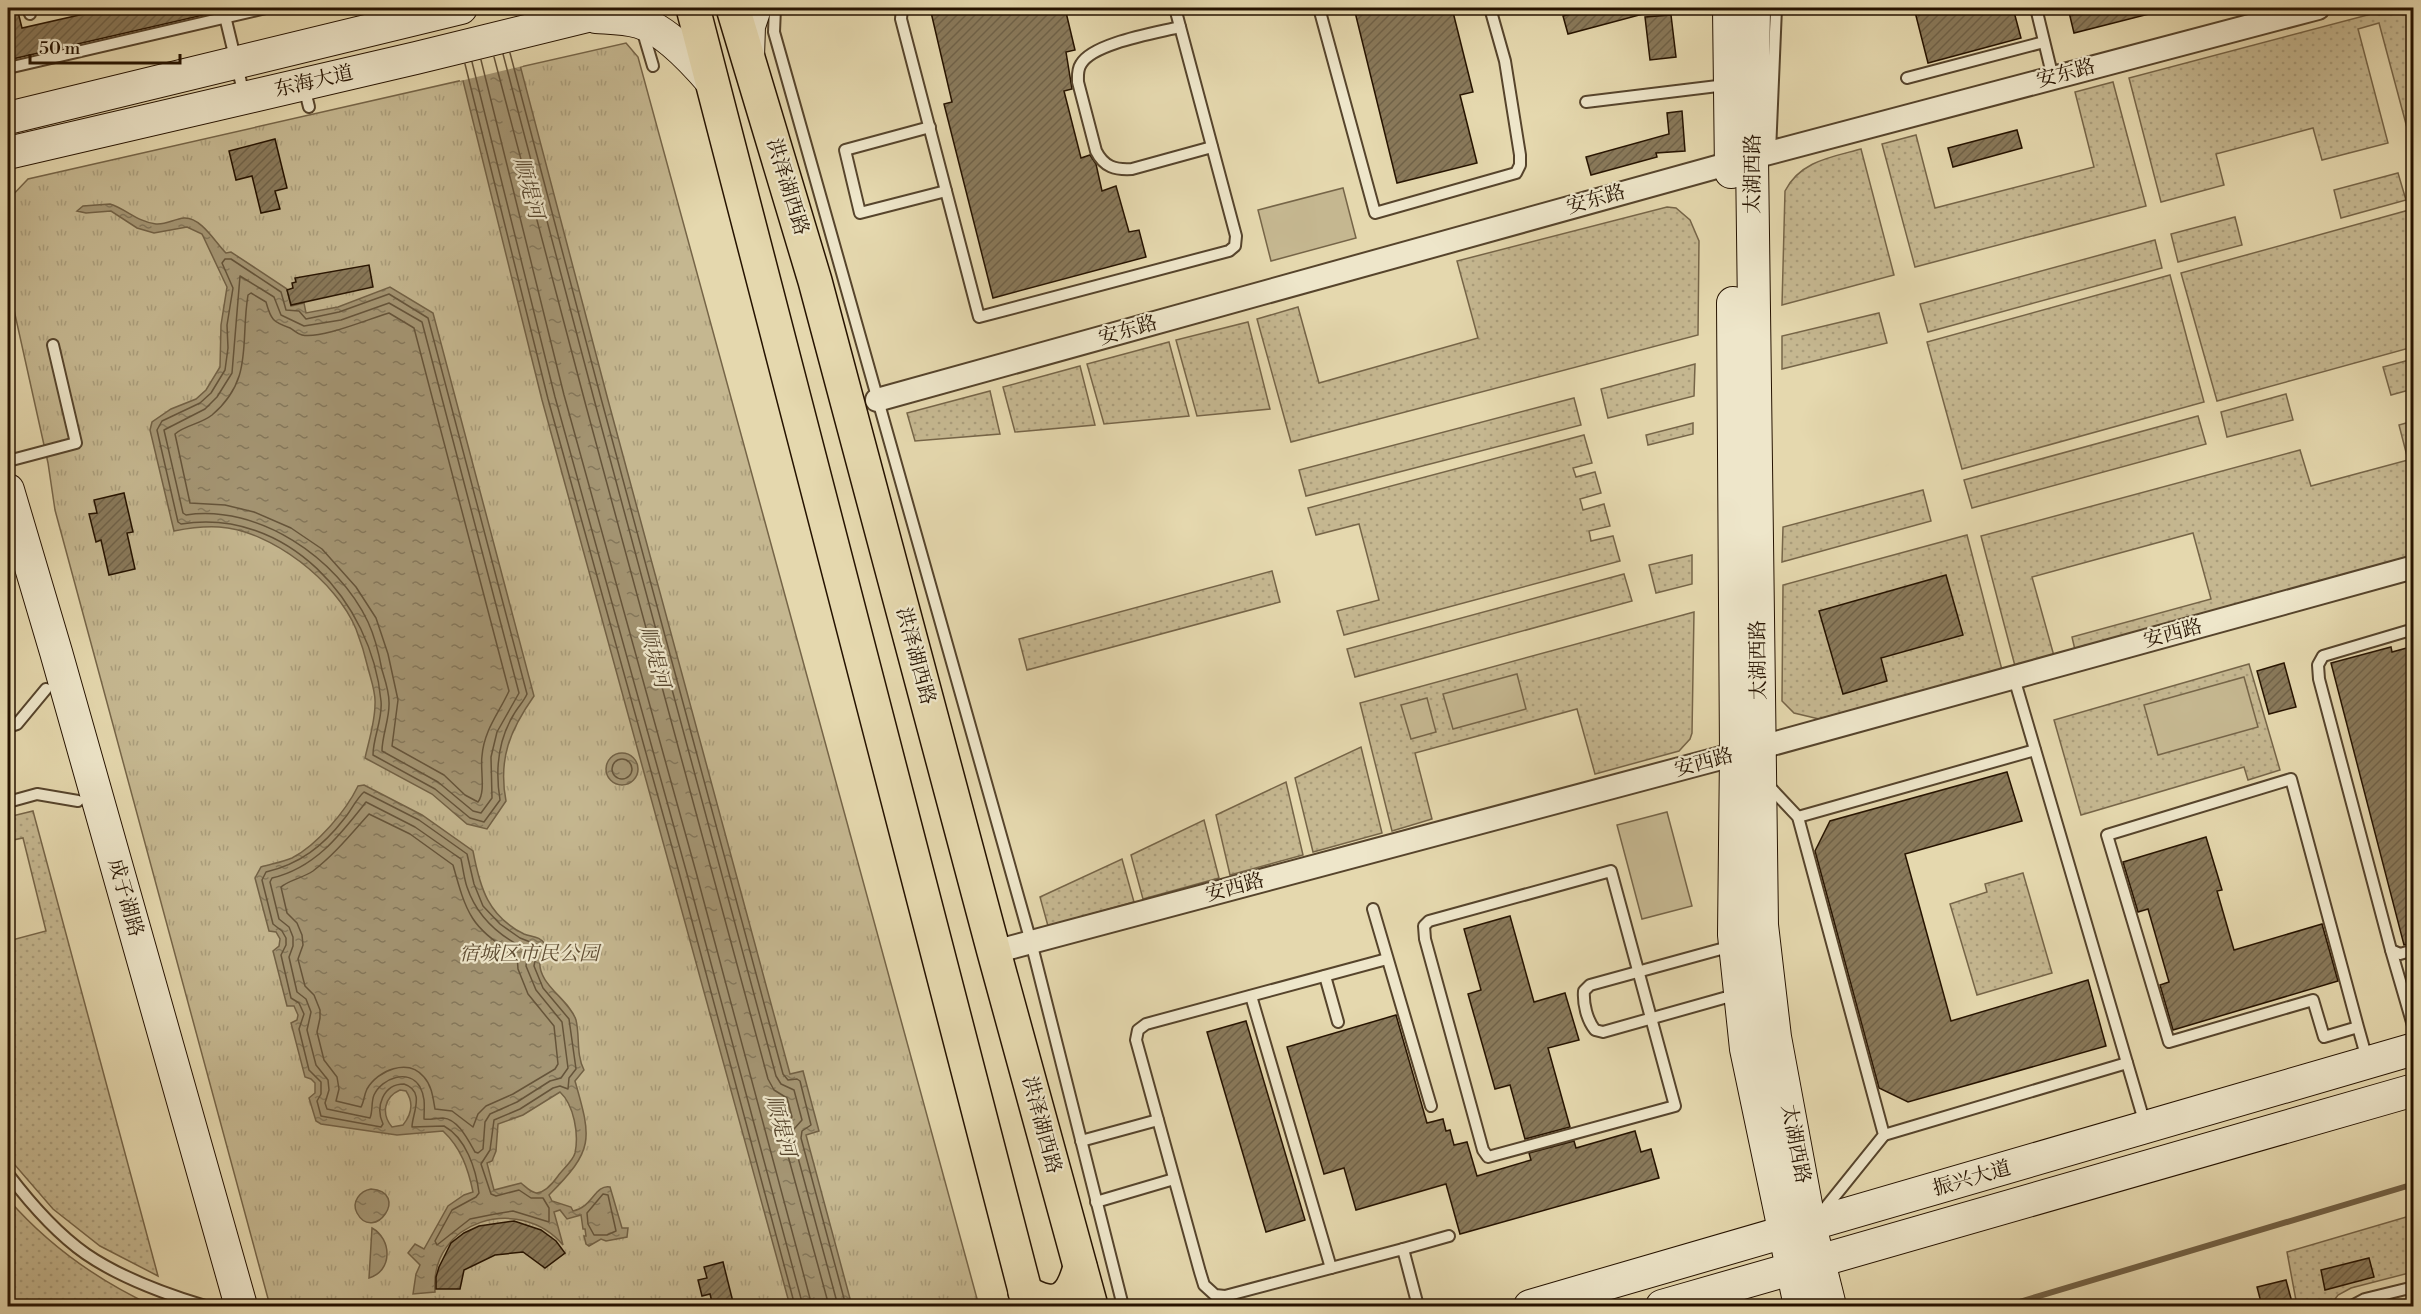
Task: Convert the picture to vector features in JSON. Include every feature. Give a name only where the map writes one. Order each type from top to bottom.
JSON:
[{"type":"main road","points":[[693,8],[1027,1299],[1049,1302],[1060,1299],[1075,1286],[1080,1267]]},
{"type":"main road","name":"洪泽湖西路","points":[[733,8],[815,281],[1091,1306]]},
{"type":"main road","points":[[725,133],[731,116],[737,111],[748,109],[758,112],[768,124]]},
{"type":"street","name":"东海大道","points":[[8,118],[461,8]]},
{"type":"street","points":[[748,58],[749,26],[755,8]]},
{"type":"street","name":"太湖西路","points":[[1729,8],[1730,84],[1751,158]]},
{"type":"street","name":"太湖西路","points":[[1754,8],[1751,158],[1752,759],[1762,925],[1775,1037],[1788,1261]]},
{"type":"street","name":"安东路","points":[[877,400],[1751,158],[2318,8]]},
{"type":"street","name":"东海大道","points":[[8,153],[244,98],[306,96],[416,58],[572,19],[633,12]]},
{"type":"street","points":[[633,12],[690,57],[712,82]]},
{"type":"street","name":"成子湖路","points":[[8,490],[241,1306]]},
{"type":"street","name":"成子湖路","points":[[8,564],[78,801],[218,1306]]},
{"type":"street","name":"安西路","points":[[994,952],[1752,759],[2014,678],[2414,567]]},
{"type":"street","name":"太湖西路","points":[[1752,759],[1736,945],[1746,1049],[1788,1261],[1830,1306]]},
{"type":"street","name":"振兴大道","points":[[1662,1306],[1788,1261],[1943,1187],[2414,1049]]},
{"type":"street","name":"振兴大道","points":[[1530,1306],[1642,1275],[1788,1261],[1953,1224],[2414,1090]]},
{"type":"street","points":[[1943,1187],[1935,1200],[1936,1208],[1938,1215],[1953,1224]]},
{"type":"street","points":[[1642,1275],[1654,1277],[1664,1290],[1662,1300],[1654,1306]]},
{"type":"lane","points":[[8,68],[224,12],[266,8]]},
{"type":"lane","points":[[767,8],[1030,942],[1123,1306]]},
{"type":"lane","points":[[774,32],[775,8]]},
{"type":"lane","points":[[902,8],[901,19],[979,317],[1229,251],[1235,246],[1236,236],[1175,8]]},
{"type":"lane","points":[[1319,8],[1375,213],[1516,173],[1520,165],[1520,155],[1505,61],[1490,8]]},
{"type":"lane","points":[[1751,158],[1776,8]]},
{"type":"lane","points":[[2036,8],[2053,78]]},
{"type":"lane","points":[[224,12],[244,98]]},
{"type":"lane","points":[[633,12],[653,66]]},
{"type":"lane","points":[[1180,27],[1097,50],[1081,63],[1077,73],[1078,82],[1096,151],[1109,167],[1120,170],[1212,147]]},
{"type":"lane","points":[[1907,78],[2044,42]]},
{"type":"lane","points":[[1586,102],[1730,84]]},
{"type":"lane","points":[[930,127],[845,150],[860,213],[946,191]]},
{"type":"lane","points":[[8,461],[76,443],[53,345]]},
{"type":"lane","points":[[2414,629],[2323,656],[2318,665],[2319,679],[2414,1029]]},
{"type":"lane","points":[[2014,678],[2146,1128]]},
{"type":"lane","points":[[8,727],[17,724],[46,689]]},
{"type":"lane","points":[[1798,817],[2035,750]]},
{"type":"lane","points":[[1752,759],[1798,817],[1884,1135]]},
{"type":"lane","points":[[2358,1027],[2324,1037],[2313,1000],[2169,1042],[2107,836],[2290,779],[2368,1063]]},
{"type":"lane","points":[[8,802],[37,794],[78,801]]},
{"type":"lane","points":[[1611,871],[1651,1019],[1675,1106],[1488,1157],[1483,1150],[1428,950],[1424,926],[1429,921],[1611,871]]},
{"type":"lane","points":[[1373,909],[1431,1106]]},
{"type":"lane","points":[[1736,945],[1590,984],[1584,991],[1583,1000],[1590,1024],[1595,1030],[1603,1032],[1741,993]]},
{"type":"lane","points":[[2391,950],[2400,954],[2414,950]]},
{"type":"lane","points":[[1388,959],[1146,1024],[1138,1030],[1136,1040],[1204,1285],[1215,1295],[1225,1296],[1449,1236]]},
{"type":"lane","points":[[1325,976],[1338,1022]]},
{"type":"lane","points":[[1251,996],[1330,1268]]},
{"type":"lane","points":[[1788,1261],[1884,1135],[2127,1063]]},
{"type":"lane","points":[[1081,1141],[1158,1120]]},
{"type":"lane","points":[[8,1174],[50,1223],[86,1254],[154,1289],[205,1306]]},
{"type":"lane","points":[[1096,1202],[1174,1179]]},
{"type":"lane","points":[[1403,1249],[1418,1306]]},
{"type":"lane","points":[[2352,1306],[2365,1299],[2414,1287]]},
{"type":"green space","points":[[2394,8],[2413,8],[2413,138],[2410,139],[2379,23],[2358,29],[2388,143],[2322,160],[2313,128],[2216,154],[2224,185],[2161,202],[2129,78]]},
{"type":"green space","name":"宿城区市民公园","points":[[626,43],[638,57],[979,1306],[270,1306],[55,510],[48,463],[8,283],[8,200],[28,179]]},
{"type":"green space","points":[[2113,82],[2146,206],[1915,267],[1882,144],[1916,135],[1935,208],[2094,167],[2075,92]]},
{"type":"green space","points":[[1861,149],[1894,275],[1782,305],[1785,191],[1791,181],[1808,167],[1828,158]]},
{"type":"green space","points":[[2398,173],[2406,200],[2341,218],[2334,190]]},
{"type":"green space","points":[[1343,188],[1356,238],[1271,261],[1258,210]]},
{"type":"green space","points":[[1667,207],[1676,208],[1690,220],[1699,241],[1698,335],[1291,442],[1257,319],[1298,307],[1319,383],[1478,338],[1457,261]]},
{"type":"green space","points":[[2409,210],[2413,225],[2413,250],[2411,251],[2414,262],[2413,347],[2217,401],[2181,273]]},
{"type":"green space","points":[[2235,217],[2242,245],[2178,262],[2171,234]]},
{"type":"green space","points":[[2155,240],[2162,268],[1928,332],[1920,304]]},
{"type":"green space","points":[[2170,275],[2204,402],[1962,469],[1927,342]]},
{"type":"green space","points":[[1879,313],[1887,343],[1782,369],[1782,336]]},
{"type":"green space","points":[[1248,322],[1270,409],[1197,416],[1176,340]]},
{"type":"green space","points":[[1169,342],[1189,416],[1104,424],[1087,364]]},
{"type":"green space","points":[[2413,359],[2413,389],[2391,395],[2383,367]]},
{"type":"green space","points":[[1695,364],[1694,396],[1608,418],[1601,389]]},
{"type":"green space","points":[[1080,366],[1095,425],[1015,432],[1003,387]]},
{"type":"green space","points":[[990,391],[1000,434],[915,441],[907,413]]},
{"type":"green space","points":[[2286,394],[2293,420],[2227,437],[2221,412]]},
{"type":"green space","points":[[1574,398],[1581,425],[1306,496],[1299,470]]},
{"type":"green space","points":[[2198,416],[2206,444],[1972,508],[1964,480]]},
{"type":"green space","points":[[2413,421],[2413,559],[2075,650],[2072,637],[2211,599],[2193,533],[2032,577],[2054,656],[2015,666],[1981,536],[2300,450],[2311,486],[2408,460],[2399,425]]},
{"type":"green space","points":[[1693,423],[1693,434],[1648,445],[1646,435]]},
{"type":"green space","points":[[1584,435],[1592,463],[1573,468],[1576,477],[1595,472],[1601,493],[1580,499],[1583,510],[1604,504],[1610,526],[1589,531],[1591,541],[1613,536],[1620,561],[1344,635],[1337,611],[1379,600],[1359,524],[1316,535],[1308,508]]},
{"type":"green space","points":[[1923,490],[1931,521],[1782,562],[1783,527]]},
{"type":"green space","points":[[1967,535],[2002,670],[1819,719],[1794,713],[1782,701],[1783,585]]},
{"type":"green space","points":[[1692,555],[1692,584],[1656,593],[1649,565]]},
{"type":"green space","points":[[1272,571],[1280,602],[1027,670],[1019,639]]},
{"type":"green space","points":[[1624,574],[1632,601],[1355,677],[1347,649]]},
{"type":"green space","points":[[1694,612],[1692,733],[1690,739],[1679,751],[1595,774],[1577,709],[1415,753],[1432,819],[1392,831],[1360,703]]},
{"type":"green space","points":[[2249,664],[2280,770],[2248,780],[2244,767],[2081,815],[2054,720]]},
{"type":"green space","points":[[1517,674],[1526,709],[1453,729],[1443,694]]},
{"type":"green space","points":[[2244,677],[2258,727],[2158,755],[2144,705]]},
{"type":"green space","points":[[1427,698],[1436,732],[1411,739],[1401,705]]},
{"type":"green space","points":[[1361,747],[1382,833],[1313,852],[1295,778]]},
{"type":"green space","points":[[1286,782],[1303,855],[1230,875],[1216,815]]},
{"type":"green space","points":[[33,811],[158,1276],[100,1246],[53,1209],[8,1157],[8,941],[46,931],[23,838],[8,841],[8,817]]},
{"type":"green space","points":[[1667,812],[1692,906],[1642,919],[1617,825]]},
{"type":"green space","points":[[1204,820],[1219,878],[1143,899],[1131,855]]},
{"type":"green space","points":[[1122,859],[1134,902],[1048,926],[1040,897]]},
{"type":"green space","points":[[2023,873],[2052,973],[1977,995],[1950,904],[1987,892],[1985,884]]},
{"type":"green space","points":[[8,1199],[23,1216],[74,1260],[112,1285],[153,1306],[8,1306]]},
{"type":"green space","points":[[2413,1215],[2413,1272],[2351,1288],[2338,1295],[2330,1306],[2297,1306],[2287,1252]]},
{"type":"water","name":"顺堤河","points":[[445,8],[505,8],[790,1074],[803,1071],[819,1131],[806,1135],[852,1306],[790,1306],[542,400]]},
{"type":"water","points":[[110,204],[150,223],[163,224],[184,218],[196,222],[226,253],[231,252],[287,289],[291,306],[304,303],[306,313],[338,307],[390,287],[433,313],[534,696],[518,721],[508,746],[504,772],[506,801],[487,829],[467,824],[432,794],[365,758],[374,718],[373,686],[356,629],[347,611],[318,577],[280,548],[239,530],[207,527],[174,531],[150,430],[152,422],[171,409],[196,399],[206,390],[220,367],[221,325],[227,287],[202,234],[187,227],[154,233],[137,228],[111,211],[86,213],[77,211],[83,206]]},
{"type":"water","points":[[622,753],[633,758],[638,769],[633,780],[622,785],[611,780],[606,769],[611,758]]},
{"type":"water","points":[[364,785],[422,815],[473,851],[483,889],[494,910],[512,927],[538,938],[545,944],[540,969],[548,985],[573,1013],[576,1020],[580,1058],[584,1070],[575,1081],[586,1131],[581,1155],[564,1180],[549,1195],[552,1201],[571,1207],[573,1211],[585,1206],[601,1189],[610,1187],[622,1228],[628,1228],[627,1237],[606,1241],[601,1239],[589,1246],[586,1244],[581,1215],[567,1219],[560,1210],[554,1212],[563,1245],[545,1229],[524,1221],[502,1218],[481,1222],[462,1232],[446,1247],[437,1267],[435,1292],[413,1294],[420,1265],[408,1253],[415,1244],[424,1249],[448,1206],[473,1192],[466,1167],[455,1144],[443,1131],[397,1135],[321,1124],[316,1121],[309,1098],[315,1093],[315,1083],[305,1077],[291,1023],[297,1020],[298,1015],[294,1006],[287,1006],[273,951],[279,946],[280,939],[276,932],[269,931],[255,878],[261,867],[292,858],[311,845],[338,816],[358,786]],"holes":[[[400,1090],[406,1091],[409,1095],[410,1113],[403,1125],[392,1127],[386,1117],[386,1106],[390,1097]],[[560,1092],[569,1104],[576,1129],[575,1153],[572,1159],[552,1184],[540,1192],[533,1192],[521,1183],[494,1190],[487,1163],[492,1161],[496,1151],[498,1124],[523,1115]]]},
{"type":"water","points":[[371,1189],[383,1192],[388,1198],[389,1206],[379,1220],[372,1223],[364,1221],[355,1209],[360,1195]]},
{"type":"water","points":[[372,1228],[383,1239],[387,1254],[382,1269],[369,1278]]},
{"type":"pier","points":[[442,8],[508,8],[523,66],[460,81]]},
{"type":"building","points":[[8,8],[17,8],[22,28],[110,8],[207,8],[208,14],[8,60]]},
{"type":"building","points":[[930,8],[1065,8],[1075,50],[1066,52],[1072,89],[1064,91],[1081,158],[1090,155],[1096,164],[1102,191],[1116,186],[1129,232],[1139,230],[1146,257],[993,298],[944,104],[952,102]]},
{"type":"building","points":[[1354,8],[1452,8],[1473,92],[1460,95],[1477,163],[1397,183]]},
{"type":"building","points":[[1594,8],[1647,8],[1647,13],[1568,34],[1563,16]]},
{"type":"building","points":[[1914,8],[2013,8],[2021,38],[1928,63]]},
{"type":"building","points":[[2068,8],[2152,8],[2153,13],[2074,33]]},
{"type":"building","points":[[1671,15],[1676,57],[1650,60],[1645,17]]},
{"type":"building","points":[[1682,111],[1685,151],[1656,153],[1657,157],[1591,175],[1586,157],[1669,134],[1667,113]]},
{"type":"building","points":[[2017,130],[2022,148],[1953,167],[1948,148]]},
{"type":"building","points":[[275,139],[287,188],[275,191],[280,209],[261,213],[252,176],[236,180],[229,151]]},
{"type":"building","points":[[369,265],[373,287],[291,305],[287,290],[293,288],[292,283],[296,282],[295,278]]},
{"type":"building","points":[[124,493],[133,532],[127,533],[135,569],[109,575],[101,540],[96,542],[89,514],[97,513],[94,500]]},
{"type":"building","points":[[1946,575],[1963,635],[1881,658],[1887,681],[1843,694],[1819,611]]},
{"type":"building","points":[[2414,646],[2414,714],[2408,716],[2414,737],[2414,943],[2404,945],[2331,663],[2391,647],[2392,652]]},
{"type":"building","points":[[2284,663],[2296,707],[2269,714],[2257,671]]},
{"type":"building","points":[[2007,772],[2022,821],[1905,854],[1951,1021],[2088,980],[2106,1046],[1908,1102],[1879,1088],[1815,851],[1830,821]]},
{"type":"building","points":[[2206,837],[2222,890],[2217,891],[2234,950],[2322,924],[2338,981],[2173,1030],[2160,985],[2169,982],[2148,909],[2138,912],[2123,862]]},
{"type":"building","points":[[1510,916],[1534,1002],[1565,993],[1579,1040],[1548,1048],[1570,1127],[1525,1139],[1510,1085],[1495,1089],[1468,994],[1481,990],[1464,929]]},
{"type":"building","points":[[1396,1015],[1427,1123],[1443,1119],[1446,1131],[1450,1130],[1454,1145],[1467,1142],[1477,1176],[1531,1160],[1529,1153],[1574,1141],[1576,1148],[1635,1131],[1641,1152],[1651,1149],[1659,1178],[1460,1234],[1446,1184],[1356,1210],[1344,1168],[1324,1174],[1287,1047]]},
{"type":"building","points":[[1246,1021],[1305,1220],[1266,1232],[1207,1032]]},
{"type":"building","points":[[514,1221],[541,1230],[556,1241],[565,1253],[545,1268],[523,1252],[495,1255],[464,1270],[460,1289],[436,1289],[439,1267],[451,1243],[464,1233],[479,1226]]},
{"type":"building","points":[[2369,1258],[2374,1277],[2325,1290],[2321,1270]]},
{"type":"building","points":[[723,1262],[734,1306],[713,1306],[710,1294],[702,1296],[698,1280],[707,1278],[704,1267]]},
{"type":"building","points":[[2286,1280],[2293,1306],[2262,1306],[2257,1287]]},
{"type":"waterway","points":[[2006,1306],[2414,1184]]}]
